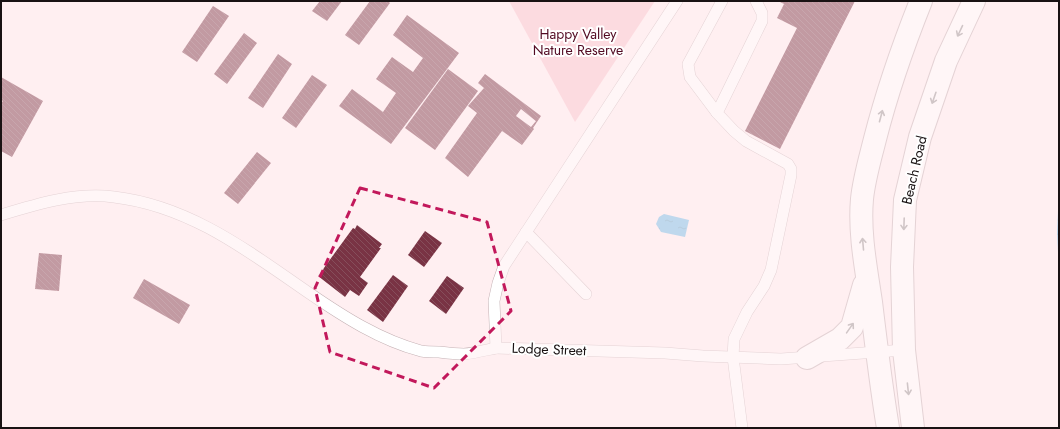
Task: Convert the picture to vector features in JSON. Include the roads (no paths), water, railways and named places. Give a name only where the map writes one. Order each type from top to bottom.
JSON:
[{"type":"main road","points":[[888,428],[866,274],[862,227],[862,199],[882,112],[906,37],[921,1]]},
{"type":"main road","name":"Beach Road","points":[[914,428],[904,350],[902,267],[905,200],[920,137],[946,61],[974,1]]},
{"type":"main road","points":[[807,358],[840,339],[852,327],[866,274]]},
{"type":"lane","name":"Lodge Street","points":[[677,1],[504,266],[494,301],[496,348],[657,352],[781,359],[904,350]]},
{"type":"lane","points":[[722,1],[688,64],[690,77],[716,113],[734,131],[746,141],[788,164],[791,168],[791,175],[771,270],[764,286],[740,323],[734,339],[733,357],[742,428]]},
{"type":"lane","points":[[716,113],[762,21],[762,13],[756,1]]},
{"type":"lane","points":[[1,215],[40,204],[97,196],[114,197],[149,204],[170,210],[204,225],[233,242],[337,311],[379,336],[423,351],[464,354],[496,348]]},
{"type":"lane","points":[[526,232],[586,294]]},
{"type":"water","points":[[1059,189],[1059,271],[1057,233]]},
{"type":"water","points":[[664,214],[689,220],[685,237],[661,232],[656,224],[659,217]]},
{"type":"park label","name":"Happy Valley Nature Reserve","points":[[578,42]]}]
